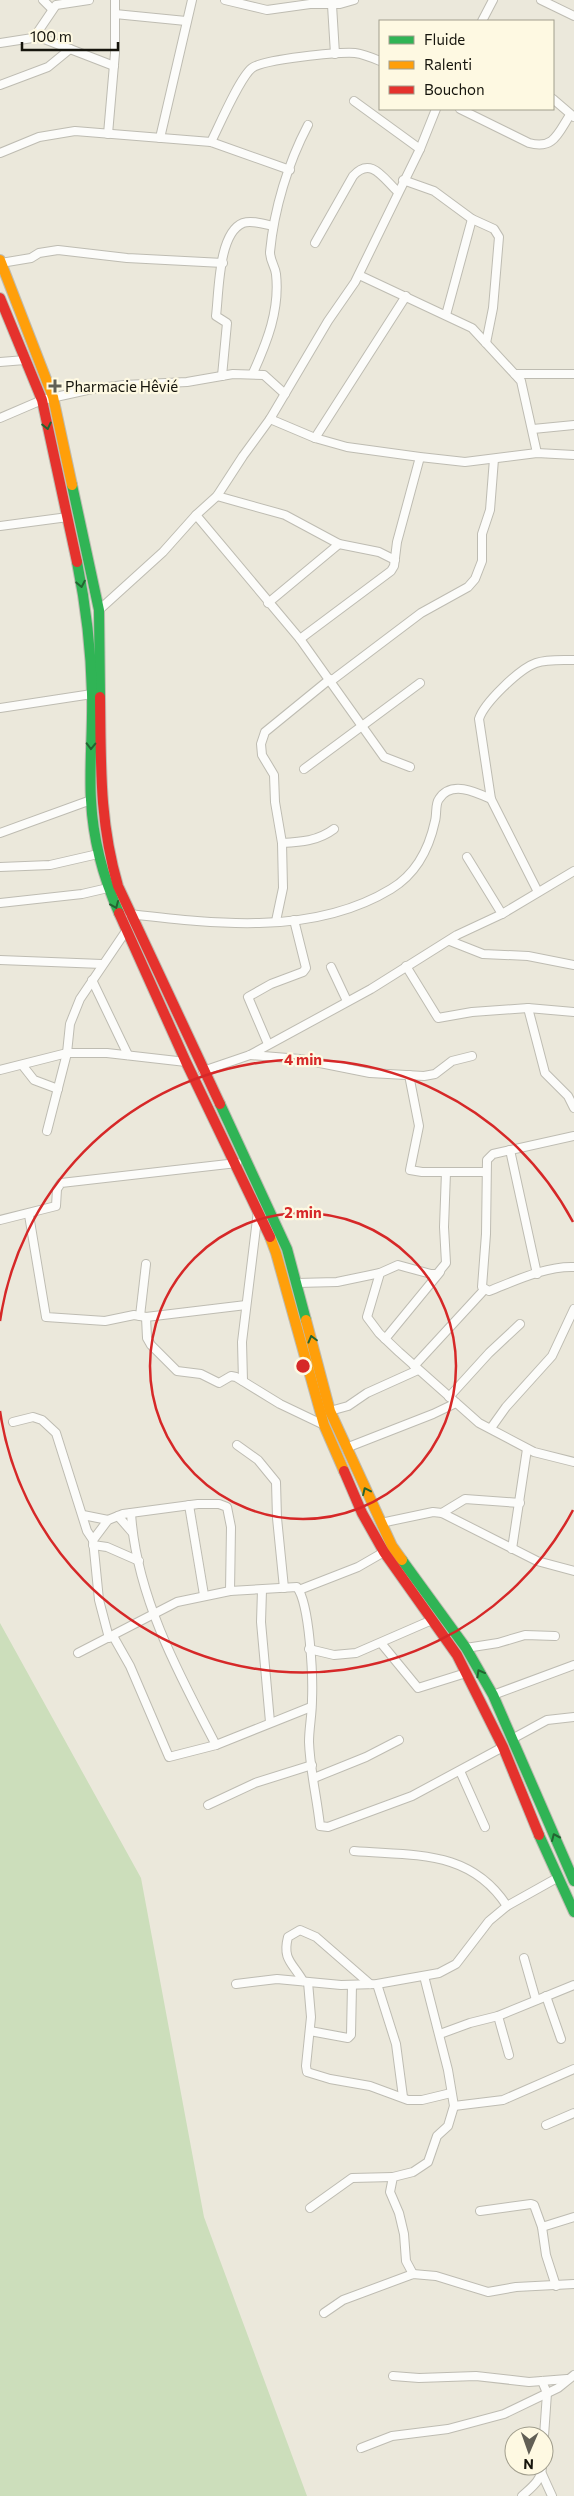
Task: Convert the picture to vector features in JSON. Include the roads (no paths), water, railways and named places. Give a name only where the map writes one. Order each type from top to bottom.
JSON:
[{"type":"street","points":[[43,0],[52,9]]},
{"type":"street","points":[[35,36],[52,9],[61,1],[89,0]]},
{"type":"street","points":[[108,134],[114,66],[115,0]]},
{"type":"street","points":[[160,138],[192,0]]},
{"type":"street","points":[[225,0],[267,10],[310,4],[332,5],[354,0]]},
{"type":"street","points":[[483,20],[493,0]]},
{"type":"street","points":[[541,0],[574,16]]},
{"type":"street","points":[[332,5],[334,54]]},
{"type":"street","points":[[116,14],[186,21]]},
{"type":"street","points":[[0,44],[35,36],[114,66]]},
{"type":"street","points":[[0,85],[48,67],[70,49]]},
{"type":"street","points":[[211,142],[251,68],[307,56],[334,54],[356,53],[379,61]]},
{"type":"street","points":[[462,110],[529,143],[539,146],[553,140],[572,116],[554,100]]},
{"type":"street","points":[[354,101],[420,149]]},
{"type":"street","points":[[99,610],[162,552],[196,515],[217,496],[243,456],[270,420],[359,274],[403,180],[420,149],[436,110]]},
{"type":"street","points":[[254,374],[273,323],[276,273],[270,257],[273,226],[298,144],[308,125]]},
{"type":"street","points":[[0,153],[39,137],[74,131],[211,142],[290,170]]},
{"type":"street","points":[[314,243],[353,176],[360,168],[374,169],[398,192]]},
{"type":"street","points":[[403,180],[434,191],[472,219],[494,229],[500,240],[493,308],[486,343]]},
{"type":"street","points":[[446,315],[472,219]]},
{"type":"street","points":[[222,376],[227,323],[216,316],[226,243],[237,226],[247,222],[273,226]]},
{"type":"street","points":[[223,263],[127,258],[58,250],[39,253],[31,258],[1,262],[52,398],[99,610],[101,801],[108,852],[130,914],[266,1200],[287,1249],[330,1411],[346,1448],[381,1523],[400,1557],[466,1648],[492,1695],[570,1861],[574,1881]]},
{"type":"street","points":[[359,274],[472,328],[516,374],[524,388],[537,453]]},
{"type":"street","points":[[315,438],[406,296]]},
{"type":"street","points":[[0,298],[3,317],[25,360],[42,400],[68,517],[86,611],[92,694],[91,800],[98,854],[108,888],[186,1062],[237,1163],[276,1253],[324,1425],[362,1513],[384,1552],[457,1655],[503,1747],[557,1878],[574,1912]]},
{"type":"street","points":[[0,362],[25,360]]},
{"type":"street","points":[[0,418],[42,400],[52,398],[124,385],[187,382],[222,376],[254,374],[269,378],[285,394]]},
{"type":"street","points":[[516,374],[574,374]]},
{"type":"street","points":[[270,420],[315,438],[347,447],[420,457],[464,462],[537,453],[574,455]]},
{"type":"street","points":[[533,429],[574,425]]},
{"type":"street","points":[[300,639],[390,571],[395,560],[397,542],[420,457]]},
{"type":"street","points":[[276,921],[283,888],[282,843],[276,802],[275,779],[262,756],[265,732],[330,680],[421,614],[468,587],[475,579],[482,560],[482,534],[490,510],[494,459]]},
{"type":"street","points":[[217,496],[285,515],[339,544],[379,552],[395,560]]},
{"type":"street","points":[[196,515],[300,639],[384,757],[410,766]]},
{"type":"street","points":[[0,526],[68,517]]},
{"type":"street","points":[[268,603],[339,544]]},
{"type":"street","points":[[538,892],[491,798],[482,744],[481,712],[496,695],[530,665],[545,661],[574,660]]},
{"type":"street","points":[[304,769],[420,683]]},
{"type":"street","points":[[0,708],[92,694]]},
{"type":"street","points":[[130,914],[212,923],[294,920],[355,907],[404,881],[419,862],[431,839],[439,799],[450,790],[469,789],[491,798]]},
{"type":"street","points":[[0,834],[91,800]]},
{"type":"street","points":[[282,843],[306,841],[324,836],[334,829]]},
{"type":"street","points":[[0,867],[50,865],[98,854]]},
{"type":"street","points":[[467,858],[502,914]]},
{"type":"street","points":[[203,1071],[250,1054],[347,1002],[457,935],[502,914],[574,871]]},
{"type":"street","points":[[0,903],[82,894],[108,888]]},
{"type":"street","points":[[268,1044],[248,997],[272,984],[303,972],[306,968],[294,920]]},
{"type":"street","points":[[47,1131],[67,1053],[70,1024],[80,999],[126,931]]},
{"type":"street","points":[[450,941],[482,954],[528,956],[574,964]]},
{"type":"street","points":[[0,960],[102,964]]},
{"type":"street","points":[[406,966],[438,1018],[472,1012],[528,1008],[574,1012]]},
{"type":"street","points":[[331,967],[347,1002]]},
{"type":"street","points":[[92,980],[128,1055]]},
{"type":"street","points":[[528,1008],[545,1073],[568,1096],[574,1108]]},
{"type":"street","points":[[0,1070],[23,1066],[48,1057],[67,1053],[128,1055],[186,1062]]},
{"type":"street","points":[[250,1054],[300,1060],[370,1073],[409,1075],[435,1074],[452,1061],[472,1056]]},
{"type":"street","points":[[23,1066],[34,1080],[58,1089]]},
{"type":"street","points":[[409,1075],[419,1126],[410,1170],[422,1172],[486,1172]]},
{"type":"street","points":[[484,1290],[482,1287],[486,1234],[486,1172],[489,1156],[574,1136]]},
{"type":"street","points":[[510,1150],[537,1274]]},
{"type":"street","points":[[0,1220],[29,1215],[56,1206],[57,1189],[61,1183],[237,1163]]},
{"type":"street","points":[[385,1339],[440,1272],[446,1262],[444,1227],[446,1172]]},
{"type":"street","points":[[243,1380],[242,1342],[258,1209]]},
{"type":"street","points":[[29,1215],[46,1317],[105,1321],[246,1305]]},
{"type":"street","points":[[146,1264],[143,1317],[147,1338],[151,1345],[177,1371],[200,1374],[219,1383],[233,1376],[243,1380],[280,1404],[324,1425]]},
{"type":"street","points":[[297,1283],[337,1282],[380,1273],[398,1265],[431,1274],[440,1272]]},
{"type":"street","points":[[484,1290],[489,1291],[563,1267],[574,1268]]},
{"type":"street","points":[[380,1273],[367,1317],[385,1339],[480,1423],[527,1449],[548,1457],[574,1462]]},
{"type":"street","points":[[330,1411],[348,1406],[367,1393],[416,1368],[484,1290]]},
{"type":"street","points":[[491,1428],[506,1407],[552,1356],[574,1309]]},
{"type":"street","points":[[449,1397],[520,1324]]},
{"type":"street","points":[[346,1448],[456,1403]]},
{"type":"street","points":[[14,1422],[28,1416],[34,1417],[42,1420],[56,1433],[87,1531],[93,1543],[100,1600],[111,1637],[130,1666],[167,1756],[181,1756],[216,1745],[311,1707]]},
{"type":"street","points":[[237,1445],[258,1460],[276,1482],[277,1518],[284,1588]]},
{"type":"street","points":[[512,1549],[527,1449]]},
{"type":"street","points":[[442,1513],[465,1499],[520,1502]]},
{"type":"street","points":[[83,1515],[108,1520],[131,1512],[189,1505],[219,1504],[227,1507],[231,1526],[230,1591]]},
{"type":"street","points":[[189,1505],[204,1596]]},
{"type":"street","points":[[131,1512],[132,1532],[154,1614],[182,1679],[216,1745]]},
{"type":"street","points":[[381,1523],[433,1512],[442,1513],[537,1561],[574,1571]]},
{"type":"street","points":[[118,1516],[132,1532]]},
{"type":"street","points":[[93,1543],[108,1520]]},
{"type":"street","points":[[93,1543],[139,1561]]},
{"type":"street","points":[[299,1590],[358,1566],[384,1552]]},
{"type":"street","points":[[78,1653],[177,1602],[230,1591],[262,1590],[293,1586],[299,1590],[304,1603],[309,1649],[311,1707],[309,1725],[320,1826],[328,1827],[412,1796],[503,1747]]},
{"type":"street","points":[[262,1590],[262,1622],[270,1722]]},
{"type":"street","points":[[309,1649],[345,1656],[381,1643],[432,1620]]},
{"type":"street","points":[[466,1648],[498,1643],[524,1635],[555,1636]]},
{"type":"street","points":[[381,1643],[418,1688],[466,1673]]},
{"type":"street","points":[[492,1695],[574,1664]]},
{"type":"street","points":[[512,1739],[548,1720],[574,1717]]},
{"type":"street","points":[[314,1778],[366,1757],[399,1740]]},
{"type":"street","points":[[208,1805],[255,1783],[312,1765]]},
{"type":"street","points":[[460,1771],[485,1827]]},
{"type":"street","points":[[354,1851],[450,1861],[479,1875],[499,1894],[507,1906]]},
{"type":"street","points":[[236,1984],[277,1979],[352,1985],[373,1984],[439,1973],[456,1964],[489,1921],[507,1906],[557,1878]]},
{"type":"street","points":[[403,2097],[396,2044],[373,1984],[316,1937],[300,1930],[288,1937],[285,1948],[286,1958],[306,1981],[310,2031],[307,2072],[330,2079],[370,2086],[408,2100],[422,2100],[451,2093]]},
{"type":"street","points":[[524,1958],[536,2000]]},
{"type":"street","points":[[310,2208],[352,2178],[393,2177],[413,2172],[428,2162],[437,2136],[448,2126],[454,2106],[440,2034],[424,1976]]},
{"type":"street","points":[[310,2031],[348,2038],[351,2035],[352,1985]]},
{"type":"street","points":[[440,2034],[470,2022],[498,2016],[574,1985]]},
{"type":"street","points":[[546,1996],[561,2039]]},
{"type":"street","points":[[498,2016],[509,2055]]},
{"type":"street","points":[[454,2106],[503,2100],[574,2069]]},
{"type":"street","points":[[546,2125],[574,2113]]},
{"type":"street","points":[[393,2177],[390,2192],[399,2213],[404,2234],[406,2261],[413,2274]]},
{"type":"street","points":[[480,2211],[534,2205],[542,2226],[546,2255],[556,2286]]},
{"type":"street","points":[[542,2226],[574,2217]]},
{"type":"street","points":[[324,2313],[343,2300],[413,2274],[436,2276],[488,2292],[516,2287],[574,2284]]},
{"type":"street","points":[[393,2376],[419,2378],[483,2376],[515,2381],[542,2381],[571,2377]]},
{"type":"street","points":[[361,2448],[392,2436],[448,2429],[490,2418],[558,2388],[571,2377]]},
{"type":"street","points":[[542,2381],[548,2393],[545,2426]]},
{"type":"street","points":[[522,2496],[538,2481],[540,2476]]},
{"type":"street","points":[[544,2476],[552,2496]]},
{"type":"place","name":"Pharmacie Hêvié","points":[[55,386]]}]
